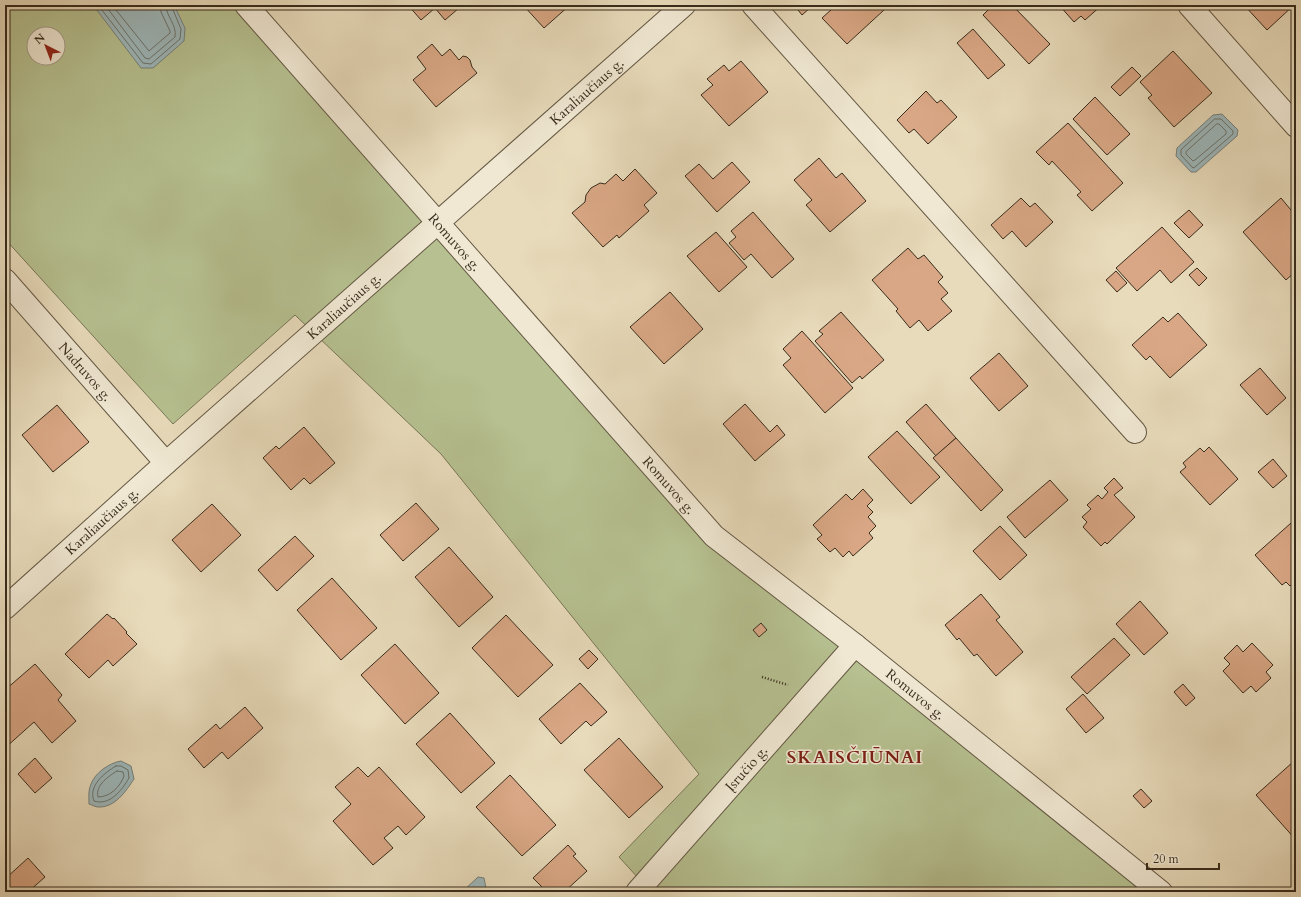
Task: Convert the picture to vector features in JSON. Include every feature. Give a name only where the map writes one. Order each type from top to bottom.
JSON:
[{"type":"street","name":"Romuvos g.","points":[[246,5],[714,536],[855,645],[1161,892]]},
{"type":"street","name":"Karaliaučiaus g.","points":[[5,608],[166,463],[684,5]]},
{"type":"street","points":[[753,5],[1135,432]]},
{"type":"street","points":[[1189,5],[1296,126]]},
{"type":"street","name":"Nadruvos g.","points":[[5,280],[166,463]]},
{"type":"street","name":"Įsručio g.","points":[[637,892],[855,645]]},
{"type":"green space","points":[[5,5],[246,5],[714,536],[1161,892],[651,892],[619,857],[699,774],[441,454],[295,315],[173,424],[5,239]]},
{"type":"water","points":[[93,5],[174,5],[185,28],[184,41],[153,68],[141,68]]},
{"type":"water","points":[[1222,114],[1238,130],[1237,136],[1196,172],[1191,172],[1176,156],[1177,148],[1213,115]]},
{"type":"water","points":[[121,761],[131,766],[134,779],[127,789],[115,802],[110,805],[98,807],[89,804],[89,789],[93,780],[99,772],[107,766]]},
{"type":"water","points":[[478,877],[484,878],[486,888],[485,892],[462,892]]},
{"type":"building","points":[[408,5],[456,5],[459,8],[445,20],[435,8],[421,20]]},
{"type":"building","points":[[523,5],[570,5],[544,28]]},
{"type":"building","points":[[794,5],[809,5],[811,7],[802,15]]},
{"type":"building","points":[[828,5],[879,5],[884,10],[847,44],[822,18],[832,9]]},
{"type":"building","points":[[993,5],[1012,5],[1050,44],[1029,64],[983,15]]},
{"type":"building","points":[[1059,5],[1102,5],[1085,20],[1081,16],[1074,22]]},
{"type":"building","points":[[1244,5],[1294,5],[1267,30]]},
{"type":"building","points":[[973,29],[1005,65],[988,79],[957,43]]},
{"type":"building","points":[[432,44],[442,56],[450,49],[459,60],[463,56],[467,57],[477,73],[436,107],[413,80],[426,69],[417,57]]},
{"type":"building","points":[[1173,51],[1212,93],[1174,127],[1148,98],[1152,95],[1140,82]]},
{"type":"building","points":[[741,61],[768,92],[729,126],[701,95],[713,85],[707,79],[724,65],[729,71]]},
{"type":"building","points":[[1132,67],[1141,76],[1120,96],[1111,87]]},
{"type":"building","points":[[926,91],[937,103],[941,100],[957,117],[928,144],[914,129],[909,133],[897,120]]},
{"type":"building","points":[[1095,97],[1130,134],[1107,155],[1073,119]]},
{"type":"building","points":[[1068,123],[1123,183],[1092,211],[1077,195],[1081,192],[1052,161],[1049,165],[1036,152]]},
{"type":"building","points":[[819,158],[836,178],[842,173],[866,201],[830,232],[806,205],[812,200],[794,180]]},
{"type":"building","points":[[732,162],[750,182],[717,212],[685,176],[699,164],[713,179]]},
{"type":"building","points":[[635,169],[657,193],[644,205],[649,211],[619,238],[617,235],[603,247],[572,213],[585,202],[586,195],[591,188],[600,183],[605,184],[616,174],[623,181]]},
{"type":"building","points":[[1021,198],[1030,207],[1035,203],[1053,222],[1026,247],[1012,231],[1003,239],[991,225]]},
{"type":"building","points":[[1281,198],[1296,216],[1296,271],[1286,280],[1243,232]]},
{"type":"building","points":[[1189,210],[1203,225],[1189,238],[1174,223]]},
{"type":"building","points":[[753,212],[794,259],[772,278],[751,254],[744,260],[729,243],[736,237],[731,231]]},
{"type":"building","points":[[1162,227],[1194,262],[1171,283],[1160,270],[1137,291],[1116,268]]},
{"type":"building","points":[[716,232],[747,267],[719,292],[687,256]]},
{"type":"building","points":[[908,248],[918,259],[924,255],[943,277],[938,282],[948,293],[941,299],[952,311],[928,331],[919,320],[910,328],[896,311],[898,309],[872,280]]},
{"type":"building","points":[[1197,268],[1207,278],[1199,286],[1189,275]]},
{"type":"building","points":[[1116,271],[1127,283],[1117,292],[1106,280]]},
{"type":"building","points":[[670,292],[703,329],[664,364],[630,327]]},
{"type":"building","points":[[841,312],[884,360],[862,379],[860,376],[852,383],[815,341],[823,334],[819,331]]},
{"type":"building","points":[[1178,313],[1207,345],[1170,378],[1150,356],[1146,360],[1132,345],[1163,317],[1168,322]]},
{"type":"building","points":[[802,331],[853,388],[825,413],[783,365],[791,358],[783,349]]},
{"type":"building","points":[[999,353],[1028,386],[999,411],[970,378]]},
{"type":"building","points":[[1260,368],[1286,398],[1267,415],[1240,385]]},
{"type":"building","points":[[745,404],[770,432],[777,425],[785,435],[755,461],[723,424]]},
{"type":"building","points":[[926,404],[956,438],[936,456],[906,422]]},
{"type":"building","points":[[57,405],[89,442],[53,472],[22,435]]},
{"type":"building","points":[[304,427],[335,463],[310,484],[304,478],[291,490],[263,458],[276,446],[279,449]]},
{"type":"building","points":[[897,431],[940,477],[911,504],[868,457]]},
{"type":"building","points":[[956,438],[1003,490],[981,511],[933,458]]},
{"type":"building","points":[[1209,447],[1238,479],[1210,505],[1180,472],[1186,467],[1183,463],[1200,448],[1204,452]]},
{"type":"building","points":[[1273,459],[1287,476],[1273,488],[1258,472]]},
{"type":"building","points":[[1114,478],[1123,488],[1114,495],[1135,517],[1107,544],[1105,542],[1101,546],[1083,527],[1087,522],[1082,517],[1091,509],[1087,505],[1098,495],[1102,499],[1108,492],[1104,488]]},
{"type":"building","points":[[1050,480],[1068,500],[1025,538],[1007,517]]},
{"type":"building","points":[[863,489],[873,500],[867,506],[873,512],[868,517],[876,526],[869,533],[873,538],[853,556],[849,551],[843,557],[835,548],[830,552],[817,539],[822,535],[813,525],[846,494],[852,500]]},
{"type":"building","points":[[416,503],[439,529],[403,561],[380,535]]},
{"type":"building","points":[[212,504],[241,535],[201,572],[172,540]]},
{"type":"building","points":[[1291,523],[1296,528],[1296,540],[1293,543],[1296,546],[1296,581],[1290,586],[1286,582],[1282,585],[1255,555]]},
{"type":"building","points":[[1000,526],[1027,555],[1000,580],[973,551]]},
{"type":"building","points":[[295,536],[314,556],[277,591],[258,570]]},
{"type":"building","points":[[449,547],[493,597],[459,627],[415,577]]},
{"type":"building","points":[[332,578],[377,628],[341,660],[297,610]]},
{"type":"building","points":[[981,594],[1000,617],[996,620],[1023,652],[996,676],[977,654],[974,656],[959,638],[957,640],[945,625]]},
{"type":"building","points":[[1140,601],[1168,633],[1144,655],[1116,624]]},
{"type":"building","points":[[107,614],[113,619],[114,618],[137,644],[113,666],[108,660],[89,678],[65,654]]},
{"type":"building","points":[[506,615],[553,665],[518,697],[472,648]]},
{"type":"building","points":[[761,623],[767,630],[759,637],[753,630]]},
{"type":"building","points":[[1114,638],[1130,655],[1087,694],[1071,677]]},
{"type":"building","points":[[1252,643],[1273,665],[1266,672],[1271,678],[1256,692],[1251,686],[1243,693],[1223,671],[1230,664],[1224,658],[1237,645],[1243,652]]},
{"type":"building","points":[[395,644],[439,693],[405,724],[361,675]]},
{"type":"building","points":[[589,650],[598,659],[588,669],[579,659]]},
{"type":"building","points":[[35,664],[62,695],[58,700],[76,721],[52,743],[34,722],[5,748],[5,690]]},
{"type":"building","points":[[580,683],[607,712],[591,726],[586,721],[561,744],[539,719]]},
{"type":"building","points":[[1183,684],[1195,698],[1186,706],[1174,692]]},
{"type":"building","points":[[1083,694],[1104,718],[1086,733],[1066,709]]},
{"type":"building","points":[[245,707],[263,728],[228,759],[222,752],[204,768],[188,749],[216,724],[220,729]]},
{"type":"building","points":[[450,713],[495,763],[461,793],[416,744]]},
{"type":"building","points":[[619,738],[663,787],[629,818],[584,770]]},
{"type":"building","points":[[35,758],[52,778],[35,793],[18,774]]},
{"type":"building","points":[[1293,762],[1296,766],[1296,840],[1256,795]]},
{"type":"building","points":[[358,767],[368,777],[379,767],[425,817],[406,835],[398,826],[384,838],[393,848],[373,865],[333,821],[351,804],[335,787]]},
{"type":"building","points":[[510,775],[556,825],[522,856],[476,807]]},
{"type":"building","points":[[1141,789],[1152,801],[1144,808],[1133,796]]},
{"type":"building","points":[[568,845],[576,854],[573,856],[587,871],[564,892],[547,892],[533,878]]},
{"type":"building","points":[[28,858],[45,877],[28,892],[5,892],[5,879]]},
{"type":"district","name":"SKAISČIŪNAI","points":[[855,757]]}]
